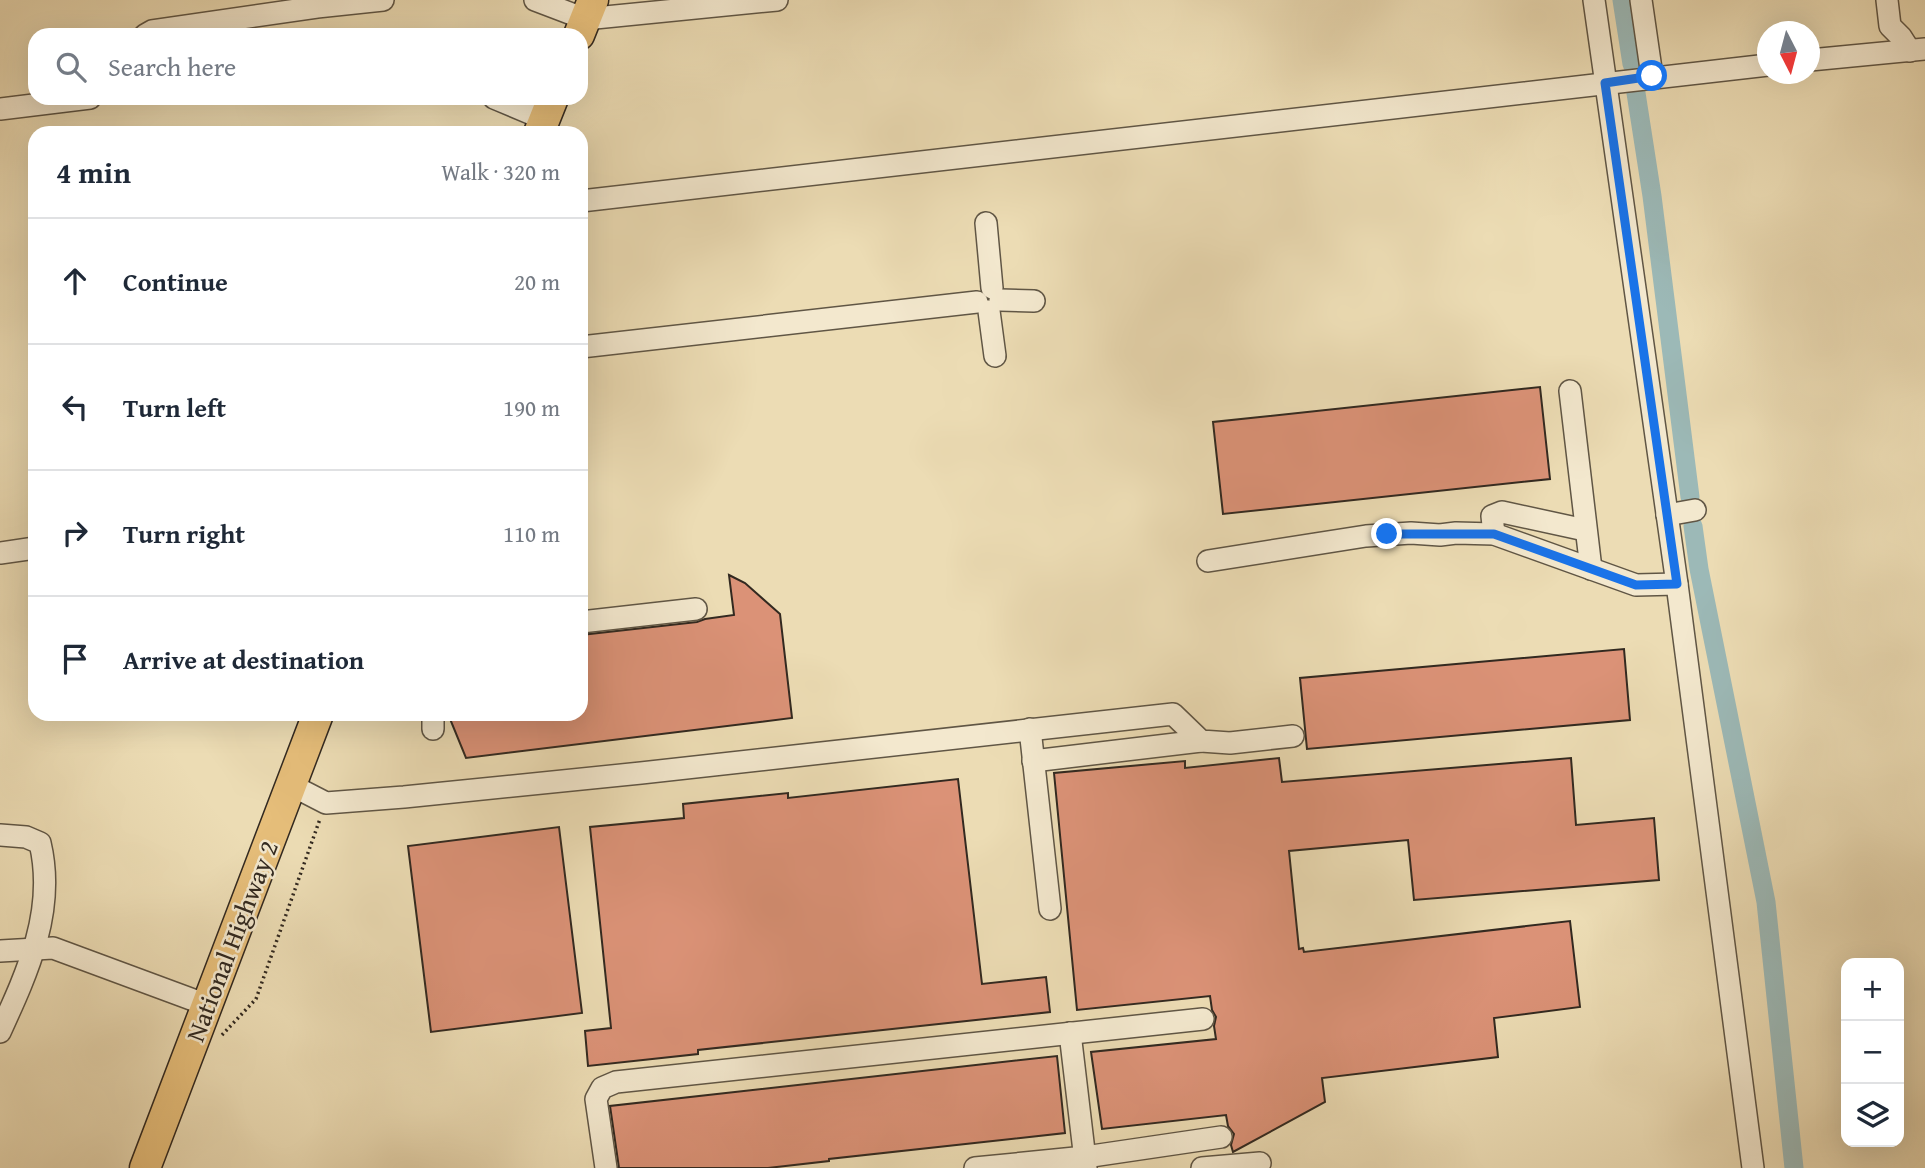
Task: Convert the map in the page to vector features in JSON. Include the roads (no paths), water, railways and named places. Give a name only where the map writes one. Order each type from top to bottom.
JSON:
[{"type":"highway","name":"National Highway 2","points":[[145,1168],[315,721]]},
{"type":"street","points":[[172,28],[317,6],[383,0]]},
{"type":"street","points":[[535,0],[586,18],[777,0]]},
{"type":"street","points":[[1594,0],[1677,584],[1753,1168]]},
{"type":"street","points":[[1642,0],[1652,76]]},
{"type":"street","points":[[1887,0],[1890,26],[1917,50]]},
{"type":"street","points":[[1820,59],[1917,50]]},
{"type":"street","points":[[588,200],[1757,66]]},
{"type":"street","points":[[0,109],[33,105]]},
{"type":"street","points":[[513,105],[545,117]]},
{"type":"street","points":[[986,223],[995,356]]},
{"type":"street","points":[[588,346],[990,300],[1034,301]]},
{"type":"street","points":[[1570,391],[1591,569]]},
{"type":"street","points":[[1667,515],[1695,510]]},
{"type":"street","points":[[1494,534],[1492,516],[1502,512],[1585,530]]},
{"type":"street","points":[[1208,561],[1376,535],[1494,534],[1636,585],[1677,584]]},
{"type":"street","points":[[0,552],[28,549]]},
{"type":"street","points":[[588,621],[696,609]]},
{"type":"street","points":[[291,785],[326,803],[404,797],[641,774],[1173,714],[1201,741]]},
{"type":"street","points":[[1030,729],[1049,909]]},
{"type":"street","points":[[1033,761],[1201,741],[1230,743],[1293,736]]},
{"type":"street","points":[[0,835],[26,837],[40,843],[46,890],[34,949],[0,1032]]},
{"type":"street","points":[[0,951],[53,948],[207,1005]]},
{"type":"street","points":[[606,1168],[596,1099],[601,1088],[616,1082],[1203,1019]]},
{"type":"street","points":[[1070,1033],[1085,1162]]},
{"type":"street","points":[[975,1168],[1085,1162],[1221,1137]]},
{"type":"street","points":[[1202,1168],[1261,1163]]},
{"type":"waterway","points":[[1622,0],[1632,64]]},
{"type":"waterway","points":[[1636,93],[1652,196],[1690,497]]},
{"type":"waterway","points":[[1693,526],[1699,569],[1766,902],[1794,1168]]}]
